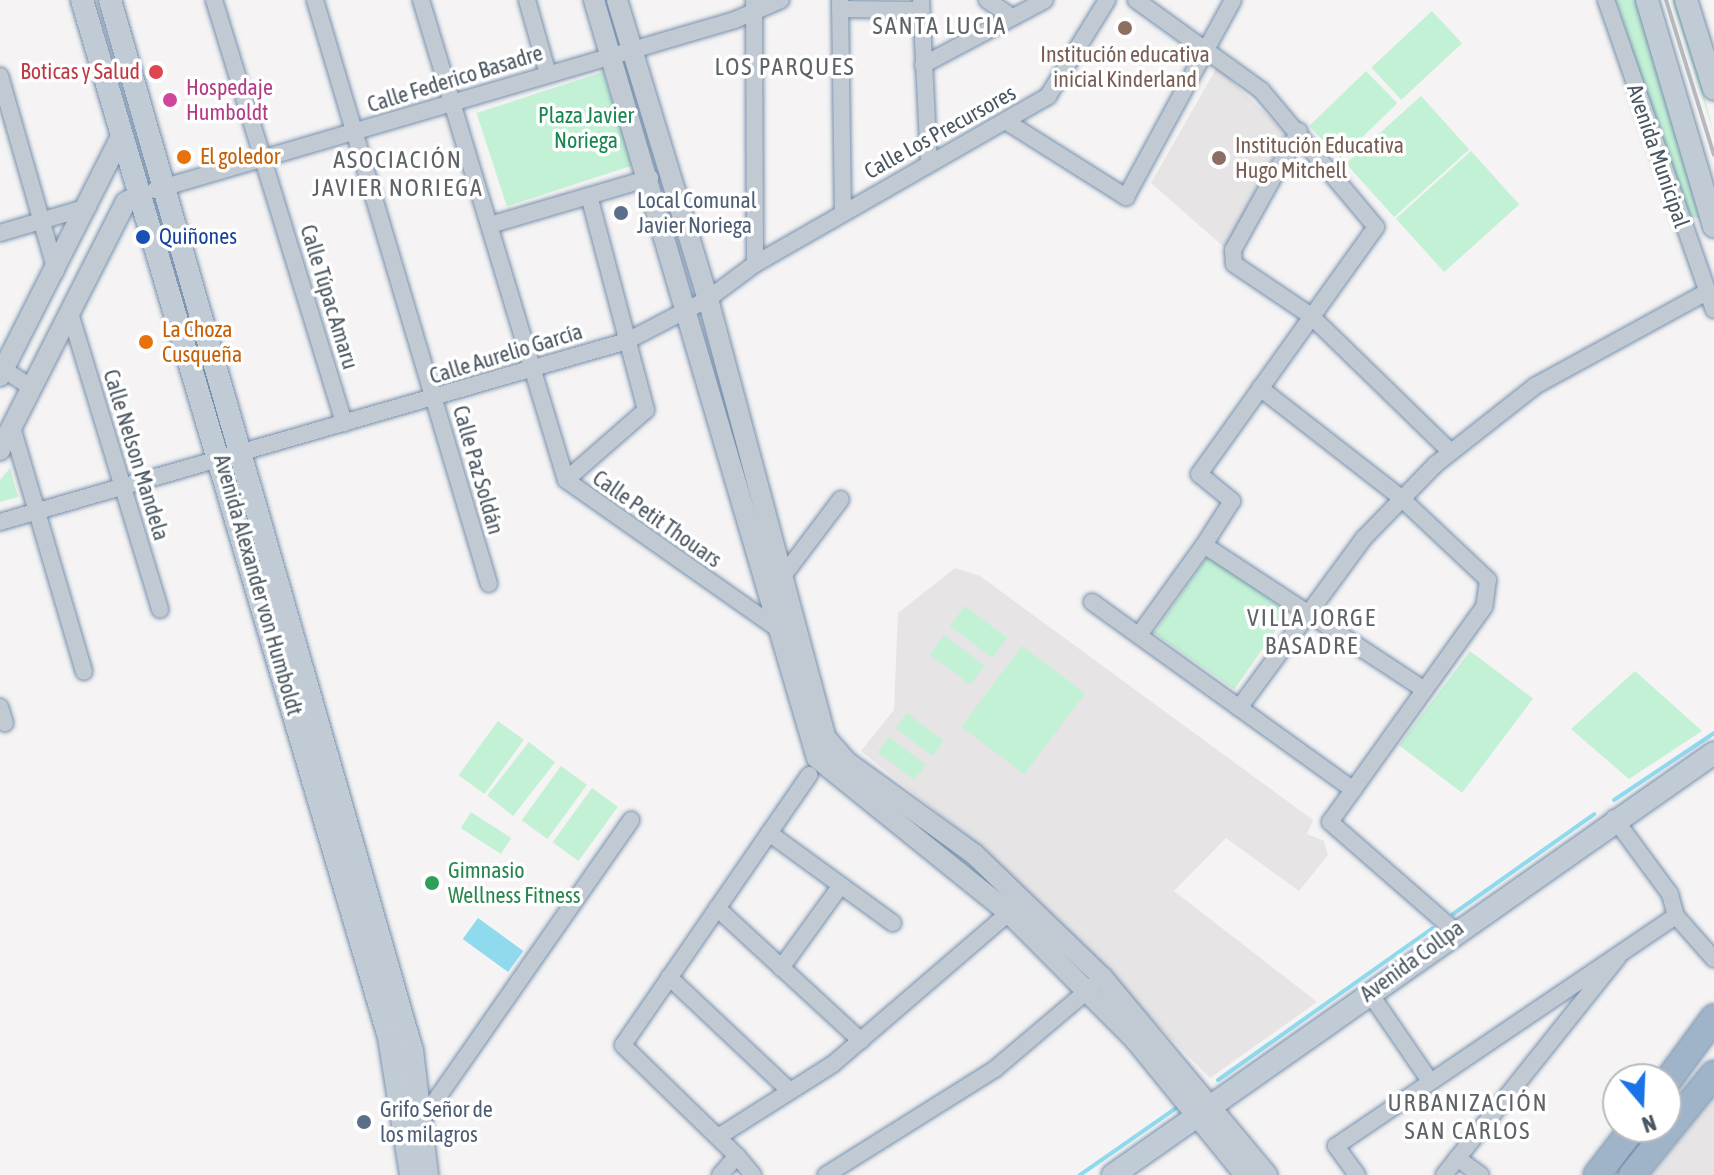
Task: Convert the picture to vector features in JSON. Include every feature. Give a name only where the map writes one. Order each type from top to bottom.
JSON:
[{"type":"highway","points":[[1681,1063],[1714,1018]]},
{"type":"highway","points":[[1682,1073],[1714,1036]]},
{"type":"highway","points":[[1657,1144],[1714,1057]]},
{"type":"highway","points":[[1632,1175],[1714,1074]]},
{"type":"highway","points":[[1597,1175],[1622,1143]]},
{"type":"main road","name":"Avenida Alexander von Humboldt","points":[[82,0],[139,195],[230,457]]},
{"type":"main road","name":"Avenida Alexander von Humboldt","points":[[110,0],[164,188],[230,457],[329,798],[416,1118],[427,1175]]},
{"type":"main road","name":"Avenida Municipal","points":[[1647,0],[1714,224]]},
{"type":"main road","points":[[1686,0],[1709,50],[1714,89]]},
{"type":"main road","name":"Avenida Collpa","points":[[1113,1175],[1454,930],[1614,818],[1714,753]]},
{"type":"main road","name":"Avenida Alexander von Humboldt","points":[[411,1175],[416,1118]]},
{"type":"street","name":"Calle Túpac Amaru","points":[[214,0],[344,423]]},
{"type":"street","name":"Calle Paz Soldán","points":[[315,0],[489,584]]},
{"type":"street","name":"Calle Petit Thouars","points":[[421,0],[566,480],[781,631]]},
{"type":"street","points":[[527,0],[548,74]]},
{"type":"street","points":[[594,0],[650,178],[699,304]]},
{"type":"street","points":[[617,0],[776,584],[834,749],[974,854],[1016,907],[1095,984],[1206,1111],[1267,1175]]},
{"type":"street","name":"Calle Federico Basadre","points":[[139,195],[632,49],[754,6],[781,0]]},
{"type":"street","points":[[987,0],[1012,17]]},
{"type":"street","points":[[923,65],[1045,0]]},
{"type":"street","name":"Calle Los Precursores","points":[[755,264],[843,211],[1007,122],[1066,78],[1107,0]]},
{"type":"street","points":[[1136,0],[1209,48],[1299,131],[1376,227],[1199,474],[1232,501],[1139,635]]},
{"type":"street","points":[[1007,122],[1126,197],[1233,0]]},
{"type":"street","name":"Avenida Municipal","points":[[1606,0],[1705,293],[1714,310]]},
{"type":"street","points":[[843,211],[840,4],[921,5],[929,163]]},
{"type":"street","points":[[754,6],[755,264]]},
{"type":"street","points":[[0,76],[56,271]]},
{"type":"street","points":[[1299,131],[1232,255],[1236,266],[1311,316],[1451,452]]},
{"type":"street","points":[[32,388],[1,372],[56,271],[121,136]]},
{"type":"street","points":[[490,225],[650,178]]},
{"type":"street","points":[[0,450],[126,202],[139,195]]},
{"type":"street","points":[[566,480],[646,410],[589,196]]},
{"type":"street","points":[[0,233],[88,207]]},
{"type":"street","points":[[1685,232],[1714,224]]},
{"type":"street","name":"Calle Aurelio García","points":[[0,522],[123,490],[627,341],[699,304],[755,264]]},
{"type":"street","points":[[1239,708],[1305,614],[1400,497],[1535,386],[1705,293]]},
{"type":"street","name":"Calle Nelson Mandela","points":[[70,313],[160,610]]},
{"type":"street","points":[[1260,388],[1400,497],[1488,580],[1484,607],[1331,818],[1331,829],[1454,930]]},
{"type":"street","points":[[12,427],[84,672]]},
{"type":"street","points":[[841,499],[776,584],[781,631],[817,758],[1016,907]]},
{"type":"street","points":[[1204,545],[1423,689]]},
{"type":"street","points":[[1092,602],[1354,790]]},
{"type":"street","points":[[753,1175],[623,1045],[809,775]]},
{"type":"street","points":[[1614,818],[1670,894],[1676,916],[1714,959]]},
{"type":"street","points":[[416,1118],[631,820]]},
{"type":"street","points":[[769,833],[893,923]]},
{"type":"street","points":[[781,968],[841,885]]},
{"type":"street","points":[[718,1137],[861,1041],[1016,907]]},
{"type":"street","points":[[717,908],[861,1041]]},
{"type":"street","points":[[1357,1175],[1336,1146],[1629,943],[1676,916]]},
{"type":"street","points":[[1444,1175],[1629,943]]},
{"type":"street","points":[[669,977],[790,1091]]},
{"type":"street","points":[[826,1175],[995,1069],[1095,984]]},
{"type":"street","points":[[1369,992],[1430,1081]]},
{"type":"street","points":[[1206,1111],[1245,1175]]},
{"type":"street","points":[[720,1175],[737,1156]]},
{"type":"street","points":[[1457,1158],[1480,1175]]},
{"type":"shaded area","name":"Institución Educativa Hugo Mitchell","points":[[1217,67],[1286,133],[1225,248],[1151,183]]},
{"type":"shaded area","points":[[955,568],[980,576],[1313,820],[1307,834],[1324,841],[1328,855],[1299,891],[1226,838],[1174,891],[1317,1002],[1210,1078],[983,849],[861,751],[894,710],[898,613]]},
{"type":"shaded area","points":[[1714,1096],[1714,1175],[1651,1175],[1677,1143],[1682,1143],[1682,1136]]},
{"type":"green space","points":[[1616,0],[1639,0],[1700,218],[1687,216]]},
{"type":"green space","points":[[1672,0],[1679,0],[1714,134]]},
{"type":"green space","points":[[1432,11],[1462,43],[1401,100],[1371,68]]},
{"type":"green space","points":[[1366,71],[1397,103],[1340,158],[1309,126]]},
{"type":"green space","name":"Plaza Javier Noriega","points":[[603,72],[633,165],[507,206],[477,113]]},
{"type":"green space","points":[[1421,96],[1469,150],[1394,217],[1346,164]]},
{"type":"green space","points":[[1471,151],[1519,205],[1444,272],[1396,219]]},
{"type":"green space","points":[[10,468],[18,497],[0,502],[0,480]]},
{"type":"green space","points":[[1208,556],[1288,612],[1234,689],[1154,633]]},
{"type":"green space","points":[[965,606],[1007,638],[992,658],[950,626]]},
{"type":"green space","points":[[944,635],[985,666],[970,685],[930,654]]},
{"type":"green space","points":[[1022,646],[1085,694],[1024,774],[961,727]]},
{"type":"green space","points":[[1470,651],[1533,699],[1462,793],[1399,745]]},
{"type":"green space","points":[[1635,671],[1702,731],[1629,779],[1571,729]]},
{"type":"green space","points":[[907,713],[944,741],[932,756],[896,728]]},
{"type":"green space","points":[[498,721],[524,740],[485,794],[459,775]]},
{"type":"green space","points":[[889,737],[926,765],[914,780],[878,752]]},
{"type":"green space","points":[[529,742],[555,762],[513,816],[487,796]]},
{"type":"green space","points":[[561,766],[587,785],[548,839],[522,820]]},
{"type":"green space","points":[[592,788],[618,807],[579,861],[553,842]]},
{"type":"green space","points":[[471,812],[511,838],[501,854],[461,828]]},
{"type":"water","points":[[478,918],[523,951],[508,972],[463,939]]},
{"type":"waterway","points":[[1614,800],[1714,733]]},
{"type":"waterway","points":[[1453,914],[1594,814]]},
{"type":"waterway","points":[[1218,1080],[1433,928]]},
{"type":"waterway","points":[[1080,1175],[1179,1106]]},
{"type":"railway","points":[[1666,0],[1714,155]]},
{"type":"place","name":"Institución educativa inicial Kinderland","points":[[1125,28]]},
{"type":"place","name":"Boticas y Salud","points":[[156,72]]},
{"type":"place","name":"Hospedaje Humboldt","points":[[170,100]]},
{"type":"place","name":"El goledor","points":[[184,157]]},
{"type":"place","name":"Institución Educativa Hugo Mitchell","points":[[1219,158]]},
{"type":"place","name":"Local Comunal Javier Noriega","points":[[621,213]]},
{"type":"place","name":"Quiñones","points":[[143,237]]},
{"type":"place","name":"La Choza Cusqueña","points":[[146,342]]},
{"type":"place","name":"Gimnasio Wellness Fitness","points":[[432,883]]},
{"type":"place","name":"Grifo Señor de los milagros","points":[[364,1122]]},
{"type":"district","name":"SANTA LUCIA","points":[[940,26]]},
{"type":"district","name":"LOS PARQUES","points":[[785,67]]},
{"type":"district","name":"ASOCIACIÓN JAVIER NORIEGA","points":[[398,174]]},
{"type":"district","name":"VILLA JORGE BASADRE","points":[[1312,632]]},
{"type":"district","name":"URBANIZACIÓN SAN CARLOS","points":[[1468,1117]]}]
